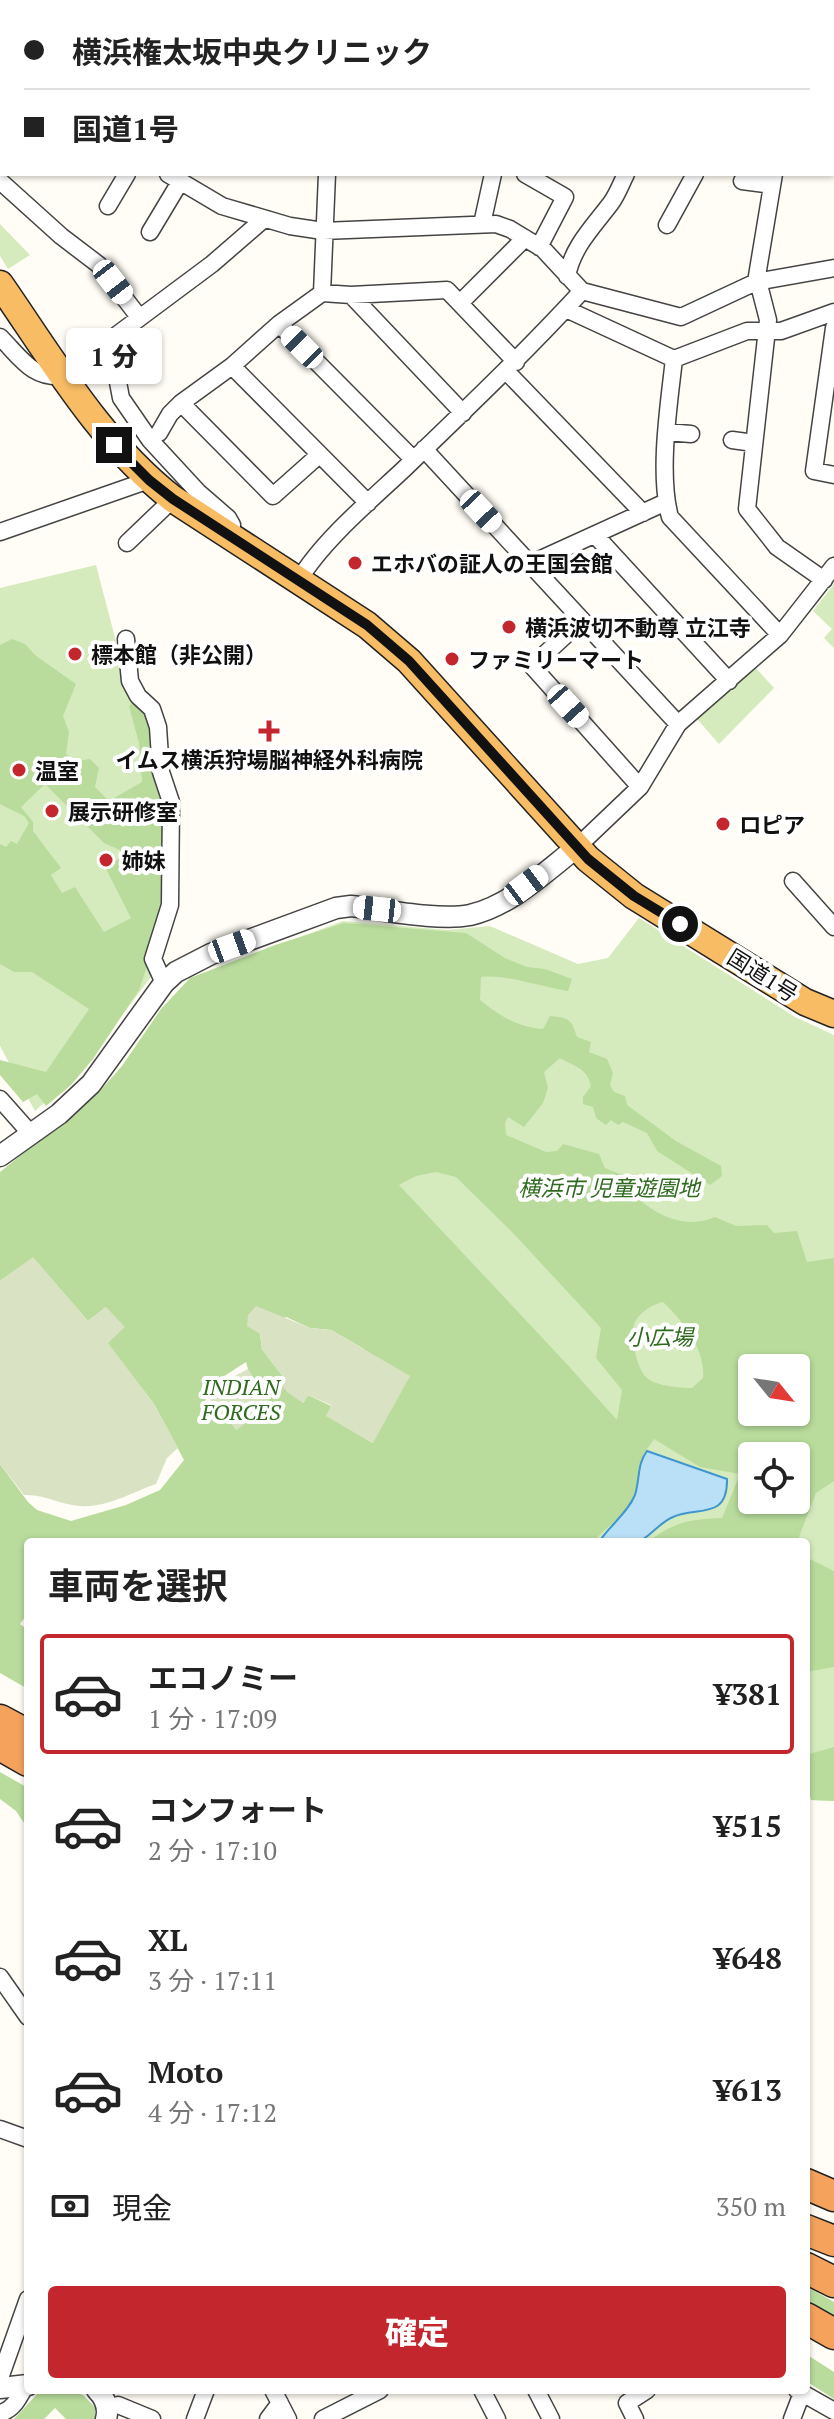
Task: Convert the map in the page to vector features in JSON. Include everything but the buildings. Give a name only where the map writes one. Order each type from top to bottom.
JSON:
[{"type":"highway","name":"国道1号","points":[[0,284],[114,445],[149,480],[230,537],[367,625],[409,661],[576,848],[634,896],[805,1002],[834,1014]]},
{"type":"highway","points":[[0,1720],[24,1733]]},
{"type":"highway","points":[[0,1745],[24,1759]]},
{"type":"highway","points":[[810,2186],[834,2196]]},
{"type":"highway","points":[[810,2232],[834,2241]]},
{"type":"highway","points":[[810,2270],[834,2282]]},
{"type":"highway","points":[[810,2320],[834,2334]]},
{"type":"highway","points":[[810,2329],[834,2343]]},
{"type":"street","points":[[108,206],[126,176]]},
{"type":"street","points":[[322,293],[327,176]]},
{"type":"street","points":[[482,224],[493,176]]},
{"type":"street","points":[[460,303],[532,242],[565,197],[528,176]]},
{"type":"street","points":[[567,276],[569,264],[585,234],[613,201],[625,176]]},
{"type":"street","points":[[667,225],[694,176]]},
{"type":"street","points":[[0,1156],[59,1114],[91,1084],[164,983],[176,972],[211,954],[336,908],[351,906],[452,917],[479,913],[508,899],[576,848],[640,787],[678,724],[780,635],[829,573],[777,547],[747,509],[768,320],[757,282],[773,180],[736,177]]},
{"type":"street","points":[[150,232],[174,178],[222,206],[264,219],[323,231],[496,224],[532,242],[582,291],[681,317],[757,282],[834,268]]},
{"type":"street","points":[[0,181],[61,236],[99,265],[139,317]]},
{"type":"street","points":[[230,537],[232,525],[228,518],[198,492],[150,440],[121,398],[110,340],[212,264],[264,219]]},
{"type":"street","points":[[159,433],[181,403],[322,293],[351,295],[447,290],[643,513]]},
{"type":"street","points":[[299,580],[307,566],[368,503],[511,366],[582,291]]},
{"type":"street","points":[[351,295],[463,413]]},
{"type":"street","points":[[566,309],[674,359],[747,331],[781,331],[834,312]]},
{"type":"street","points":[[279,324],[530,564],[678,724]]},
{"type":"street","points":[[834,328],[829,398],[814,471],[834,475]]},
{"type":"street","points":[[0,337],[34,372],[48,378],[64,376]]},
{"type":"street","points":[[674,359],[667,432],[666,502],[670,517],[780,635]]},
{"type":"street","points":[[232,366],[368,503]]},
{"type":"street","points":[[181,403],[273,496],[319,455]]},
{"type":"street","points":[[667,432],[691,434]]},
{"type":"street","points":[[732,440],[754,443]]},
{"type":"street","points":[[0,532],[149,480]]},
{"type":"street","points":[[127,543],[173,499]]},
{"type":"street","points":[[530,564],[666,502]]},
{"type":"street","points":[[595,535],[729,681]]},
{"type":"street","points":[[582,620],[532,666],[640,787]]},
{"type":"street","points":[[126,639],[130,681],[138,696],[152,709],[158,727],[161,772],[171,802],[170,905],[153,959],[164,983]]},
{"type":"street","points":[[793,881],[834,927]]},
{"type":"street","points":[[0,1099],[31,1134]]},
{"type":"street","points":[[0,1977],[24,2011]]},
{"type":"street","points":[[0,2129],[24,2138]]},
{"type":"street","points":[[0,2378],[24,2310]]},
{"type":"street","points":[[0,2388],[24,2385]]},
{"type":"street","points":[[0,2413],[8,2411],[24,2390]]},
{"type":"street","points":[[125,2394],[110,2411],[152,2419]]},
{"type":"street","points":[[195,2419],[204,2394]]},
{"type":"street","points":[[323,2419],[372,2394]]},
{"type":"street","points":[[484,2394],[497,2419]]},
{"type":"street","points":[[538,2394],[551,2419]]},
{"type":"street","points":[[635,2419],[627,2403],[641,2394]]},
{"type":"street","points":[[792,2419],[798,2394]]},
{"type":"street","points":[[803,2394],[834,2411]]},
{"type":"street","points":[[268,2419],[276,2396]]},
{"type":"street","points":[[276,2396],[288,2419]]},
{"type":"green space","points":[[0,224],[30,255],[8,269],[0,256]]},
{"type":"green space","points":[[96,565],[125,687],[150,710],[153,974],[84,1066],[35,1111],[0,1046],[0,588]]},
{"type":"green space","points":[[834,584],[834,648],[824,638],[832,629],[813,611]]},
{"type":"green space","points":[[12,639],[25,644],[36,656],[76,684],[63,716],[69,732],[66,754],[77,761],[90,759],[99,768],[95,787],[109,801],[142,782],[139,743],[129,706],[135,701],[148,711],[169,803],[168,905],[139,990],[93,1059],[71,1085],[46,1106],[37,1094],[23,1102],[0,1075],[0,1060],[46,1072],[89,1009],[32,972],[14,972],[0,964],[0,844],[6,847],[11,841],[17,844],[29,823],[24,816],[0,804],[0,645]],"holes":[[[45,784],[104,843],[120,850],[121,858],[105,867],[131,918],[104,932],[75,887],[62,893],[51,875],[61,868],[33,831],[33,822],[21,807]]]},
{"type":"green space","points":[[755,667],[774,688],[719,744],[697,719]]},
{"type":"green space","name":"横浜市 児童遊園地","points":[[639,918],[795,1017],[834,1035],[834,1801],[811,1800],[810,1796],[810,1538],[519,1538],[200,975],[343,921],[448,930],[490,926],[578,964],[608,958]]},
{"type":"green space","points":[[344,923],[466,933],[505,958],[572,979],[568,991],[512,979],[481,977],[480,1000],[502,1016],[525,1026],[543,1029],[550,1016],[569,1020],[577,1037],[591,1042],[589,1052],[607,1059],[613,1073],[610,1085],[614,1092],[625,1096],[627,1105],[676,1141],[721,1166],[722,1176],[710,1185],[657,1151],[647,1133],[623,1122],[618,1125],[611,1120],[606,1125],[596,1118],[593,1107],[583,1104],[583,1097],[591,1086],[587,1075],[560,1058],[544,1072],[548,1088],[543,1103],[524,1127],[508,1117],[506,1135],[546,1152],[557,1151],[563,1144],[599,1154],[605,1168],[622,1175],[622,1184],[665,1216],[689,1222],[715,1217],[736,1226],[767,1225],[774,1233],[797,1231],[807,1262],[834,1258],[834,1481],[816,1493],[810,1508],[810,1442],[738,1442],[738,1474],[700,1467],[654,1439],[643,1455],[642,1488],[635,1502],[596,1538],[24,1538],[24,1618],[20,1624],[24,1627],[24,1687],[0,1673],[0,1464],[37,1510],[71,1521],[126,1505],[160,1490],[184,1460],[154,1404],[107,1343],[106,1307],[88,1321],[33,1258],[0,1281],[0,1172],[99,1092],[122,1066],[161,1009],[190,978],[275,945]],"holes":[[[436,1172],[456,1177],[601,1328],[596,1358],[622,1390],[617,1420],[399,1185],[416,1176]],[[663,1302],[678,1318],[701,1357],[703,1378],[692,1388],[675,1387],[648,1379],[641,1369],[634,1345],[634,1325],[642,1313],[654,1305]],[[286,1317],[310,1328],[331,1330],[364,1349],[373,1443],[327,1416],[331,1406],[308,1395],[303,1403],[262,1349],[260,1334]],[[246,1362],[248,1369],[237,1430],[226,1417],[208,1420],[201,1409],[215,1382]]]},
{"type":"green space","points":[[33,1257],[88,1321],[106,1307],[125,1327],[108,1343],[154,1404],[178,1448],[167,1458],[156,1484],[100,1505],[74,1505],[24,1495],[0,1464],[0,1281]]},
{"type":"green space","points":[[256,1306],[310,1328],[331,1330],[410,1376],[373,1443],[326,1416],[331,1405],[308,1395],[303,1403],[287,1392],[280,1383],[284,1378],[262,1349],[260,1334],[247,1326],[248,1315]]},
{"type":"green space","name":"INDIAN FORCES","points":[[248,1369],[272,1405],[236,1430],[226,1417],[208,1420],[204,1413],[218,1385]]},
{"type":"green space","points":[[738,1479],[738,1514],[808,1514],[799,1538],[654,1538],[683,1523],[722,1518]]},
{"type":"green space","points":[[810,1559],[834,1571],[834,1667],[810,1671]]},
{"type":"green space","points":[[834,1747],[834,1801],[811,1800],[810,1754]]},
{"type":"green space","points":[[0,1772],[24,1786],[24,1823],[16,1811],[0,1799]]},
{"type":"green space","points":[[810,2288],[834,2302],[834,2325],[810,2312]]},
{"type":"green space","points":[[810,2357],[834,2372],[834,2399],[810,2384]]},
{"type":"green space","points":[[37,2394],[80,2394],[95,2407],[95,2419],[66,2419],[55,2408],[44,2419],[14,2419]]},
{"type":"water","points":[[647,1451],[727,1479],[726,1492],[716,1507],[673,1517],[644,1538],[602,1538],[632,1502]]},
{"type":"place","name":"エホバの証人の王国会館","points":[[355,563]]},
{"type":"place","name":"横浜波切不動尊 立江寺","points":[[509,627]]},
{"type":"place","name":"標本館（非公開）","points":[[75,654]]},
{"type":"place","name":"ファミリーマート","points":[[452,659]]},
{"type":"place","name":"イムス横浜狩場脳神経外科病院","points":[[269,731]]},
{"type":"place","name":"温室","points":[[19,770]]},
{"type":"place","name":"展示研修室","points":[[52,811]]},
{"type":"place","name":"ロピア","points":[[723,824]]},
{"type":"place","name":"姉妹","points":[[106,860]]},
{"type":"route","points":[[114,445],[173,499],[367,625],[409,661],[576,848],[634,896],[680,924]]},
{"type":"park label","name":"小広場","points":[[660,1336]]}]
